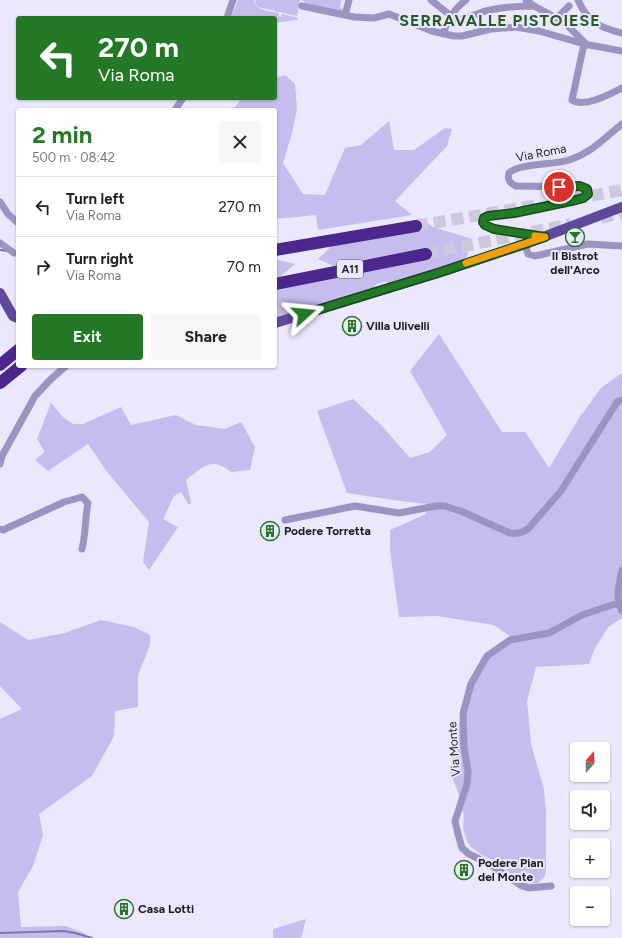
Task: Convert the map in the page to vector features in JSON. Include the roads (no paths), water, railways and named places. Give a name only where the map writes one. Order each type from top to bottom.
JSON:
[{"type":"highway","points":[[277,250],[416,226]]},
{"type":"highway","name":"A11","points":[[277,284],[426,254]]},
{"type":"highway","points":[[0,365],[16,352]]},
{"type":"highway","points":[[0,383],[19,368]]},
{"type":"main road","points":[[277,323],[525,244],[622,208]]},
{"type":"main road","points":[[0,293],[13,316],[16,317]]},
{"type":"street","points":[[228,16],[233,0]]},
{"type":"street","points":[[345,15],[349,0]]},
{"type":"street","points":[[431,0],[456,20],[472,17],[489,10],[534,6]]},
{"type":"street","points":[[443,34],[450,16],[466,0]]},
{"type":"street","points":[[526,0],[565,23],[586,44]]},
{"type":"street","points":[[578,0],[585,14],[592,21],[601,26],[622,33]]},
{"type":"street","points":[[302,6],[345,15],[370,18],[389,14],[432,32],[460,36],[512,26],[622,51]]},
{"type":"street","points":[[557,18],[570,6]]},
{"type":"street","points":[[586,44],[571,98],[572,101],[580,102],[593,100],[622,88]]},
{"type":"street","name":"Via Roma","points":[[545,237],[494,229],[485,225],[483,220],[488,216],[514,213],[576,200],[586,196],[588,194],[588,190],[580,186],[516,186],[508,180],[509,173],[516,169],[568,161],[583,155],[595,147],[622,124]]},
{"type":"street","points":[[0,202],[8,214],[16,221]]},
{"type":"street","points":[[0,243],[14,253]]},
{"type":"street","points":[[525,244],[528,254],[535,256],[588,244],[622,246]]},
{"type":"street","points":[[0,464],[2,456],[35,396],[64,368]]},
{"type":"street","points":[[285,520],[355,506],[399,513],[436,506],[446,506],[515,534],[523,532],[528,529],[561,491],[617,402],[622,400]]},
{"type":"street","points":[[0,529],[3,530],[16,525],[64,502],[82,498],[88,503],[85,536],[82,549]]},
{"type":"street","points":[[622,570],[618,593],[618,603],[622,611]]},
{"type":"street","name":"Via Monte","points":[[551,886],[530,888],[522,886],[491,865],[469,854],[462,848],[456,821],[467,784],[468,771],[464,747],[463,714],[471,684],[487,656],[510,640],[549,633],[582,615],[618,603]]},
{"type":"waterway","points":[[0,250],[7,251]]},
{"type":"waterway","points":[[0,933],[64,931],[92,938]]},
{"type":"tunnel","points":[[574,199],[622,190]]},
{"type":"tunnel","points":[[416,226],[538,205]]},
{"type":"tunnel","points":[[601,218],[622,213]]},
{"type":"tunnel","points":[[426,254],[571,224]]},
{"type":"place","name":"Il Bistrot dell'Arco","points":[[575,237]]},
{"type":"place","name":"Villa Ulivelli","points":[[352,326]]},
{"type":"place","name":"Podere Torretta","points":[[270,531]]},
{"type":"place","name":"Podere Pian del Monte","points":[[464,870]]},
{"type":"place","name":"Casa Lotti","points":[[124,909]]},
{"type":"district","name":"SERRAVALLE PISTOIESE","points":[[500,20]]}]
